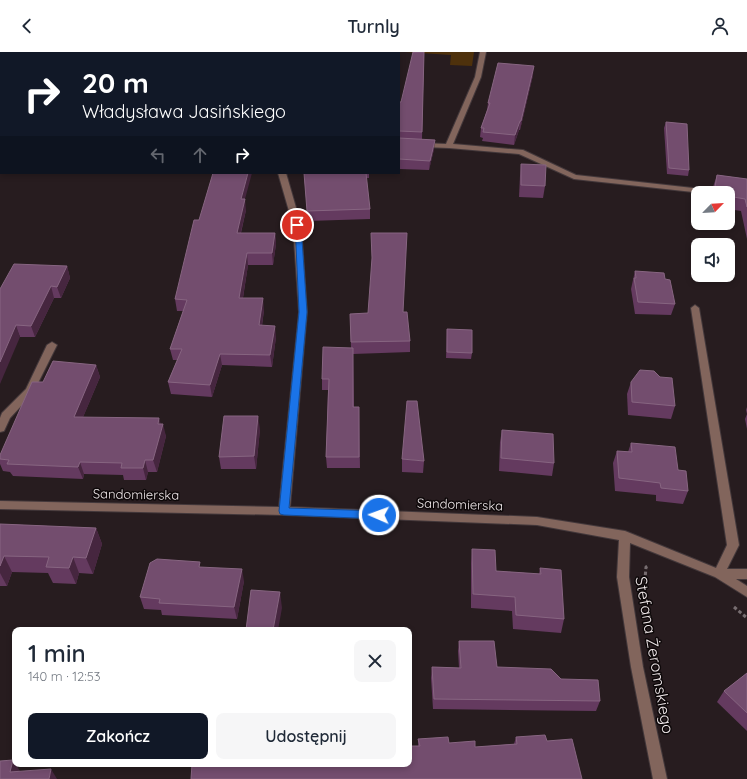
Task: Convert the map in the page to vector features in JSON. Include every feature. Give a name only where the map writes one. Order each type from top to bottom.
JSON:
[{"type":"street","points":[[449,146],[478,77],[483,52]]},
{"type":"street","points":[[400,144],[449,146],[520,152],[574,177],[691,190]]},
{"type":"street","points":[[282,174],[297,225],[303,312],[284,511]]},
{"type":"street","points":[[695,308],[733,545],[719,574]]},
{"type":"street","points":[[0,428],[6,416],[30,391],[52,345]]},
{"type":"street","name":"Sandomierska","points":[[0,505],[284,511],[537,521],[625,536],[719,574],[747,592]]},
{"type":"street","name":"Stefana Żeromskiego","points":[[625,536],[623,578],[636,667],[660,779]]},
{"type":"street","name":"Sandomierska","points":[[719,574],[747,574]]},
{"type":"path","points":[[637,578],[645,579],[646,567],[649,565],[654,566]]},
{"type":"path","points":[[729,603],[747,618]]},
{"type":"shaded area","points":[[405,52],[474,52],[472,66],[450,65],[451,55]]},
{"type":"building","points":[[413,52],[424,52],[422,132],[400,131],[400,102]]},
{"type":"building","points":[[498,63],[534,66],[521,121],[515,135],[483,132],[484,128],[481,128],[490,103],[488,103]]},
{"type":"building","points":[[666,122],[687,124],[689,170],[669,168]]},
{"type":"building","points":[[400,138],[435,140],[430,161],[400,159]]},
{"type":"building","points":[[521,164],[546,165],[545,186],[521,185]]},
{"type":"building","points":[[213,174],[248,174],[241,199],[245,199],[237,233],[275,233],[272,253],[247,253],[239,298],[263,298],[259,325],[275,326],[270,355],[220,354],[210,385],[168,382],[182,349],[170,349],[187,300],[175,299],[194,220],[199,220]]},
{"type":"building","points":[[304,174],[366,174],[370,209],[307,211]]},
{"type":"building","points":[[717,175],[747,179],[747,207],[745,199],[735,197],[735,186],[715,186]]},
{"type":"building","points":[[371,233],[407,233],[403,312],[407,312],[410,341],[351,342],[350,314],[368,313],[372,258]]},
{"type":"building","points":[[14,264],[67,266],[57,287],[51,286],[31,326],[16,325],[0,362],[0,289]]},
{"type":"building","points":[[635,271],[664,273],[665,279],[670,280],[675,304],[638,302],[634,278],[636,278]]},
{"type":"building","points":[[447,329],[472,330],[472,353],[447,352]]},
{"type":"building","points":[[323,347],[353,348],[353,407],[359,407],[359,457],[326,457],[329,379],[322,379]]},
{"type":"building","points":[[53,361],[96,365],[74,417],[159,418],[158,424],[163,424],[153,460],[145,460],[143,468],[121,468],[122,463],[80,462],[78,467],[7,464],[9,460],[0,459],[0,455],[32,382],[43,382]]},
{"type":"building","points":[[640,370],[654,371],[660,377],[672,378],[675,406],[632,402],[631,382]]},
{"type":"building","points":[[407,401],[417,401],[424,461],[402,459]]},
{"type":"building","points":[[224,416],[258,416],[254,456],[219,457]]},
{"type":"building","points":[[502,430],[553,434],[554,463],[501,458]]},
{"type":"building","points":[[631,443],[675,447],[678,470],[686,471],[688,491],[661,488],[660,483],[619,478],[617,451],[632,452]]},
{"type":"building","points":[[0,524],[96,528],[86,558],[73,557],[69,568],[46,567],[49,557],[4,556],[0,566]]},
{"type":"building","points":[[472,549],[495,550],[496,571],[541,574],[540,568],[561,570],[564,619],[516,615],[515,597],[473,594]]},
{"type":"building","points":[[157,559],[200,562],[199,567],[242,569],[234,607],[159,603],[160,599],[140,597],[150,563]]},
{"type":"building","points":[[251,590],[280,592],[274,627],[246,627]]},
{"type":"building","points":[[459,641],[494,641],[497,667],[551,669],[561,679],[598,680],[600,701],[434,699],[432,667],[461,668]]},
{"type":"building","points":[[747,673],[747,713],[724,691]]},
{"type":"building","points":[[545,735],[547,741],[572,739],[582,779],[191,779],[192,767],[412,767],[412,746],[420,746],[418,739],[448,737],[449,743],[475,741],[475,747],[517,744],[516,737]]},
{"type":"building","points":[[12,760],[10,772],[51,769],[49,779],[0,779],[0,761]]},
{"type":"route","points":[[297,225],[303,312],[284,511],[379,515]]}]
